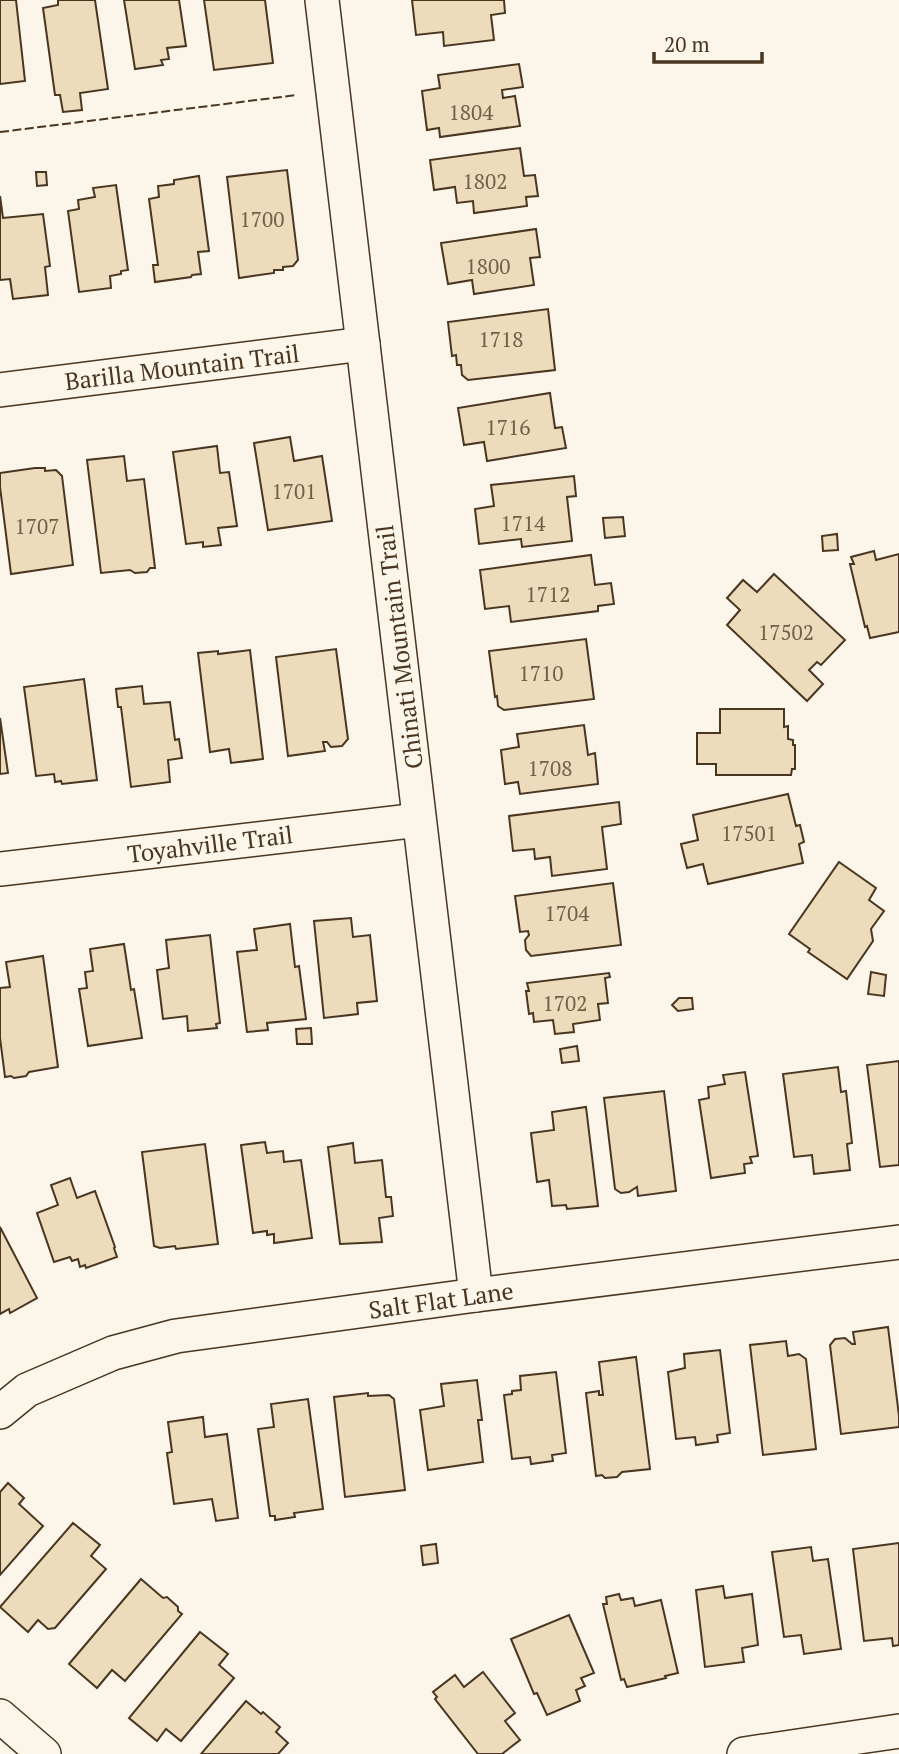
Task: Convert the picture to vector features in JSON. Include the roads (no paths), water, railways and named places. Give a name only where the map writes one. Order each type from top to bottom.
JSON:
[{"type":"street","name":"Chinati Mountain Trail","points":[[322,0],[476,1295]]},
{"type":"street","name":"Barilla Mountain Trail","points":[[0,390],[363,344]]},
{"type":"street","name":"Toyahville Trail","points":[[0,869],[419,820]]},
{"type":"street","name":"Salt Flat Lane","points":[[0,1412],[27,1390],[113,1353],[176,1336],[899,1242]]},
{"type":"street","points":[[0,1716],[44,1754]]},
{"type":"street","points":[[744,1754],[899,1731]]}]
